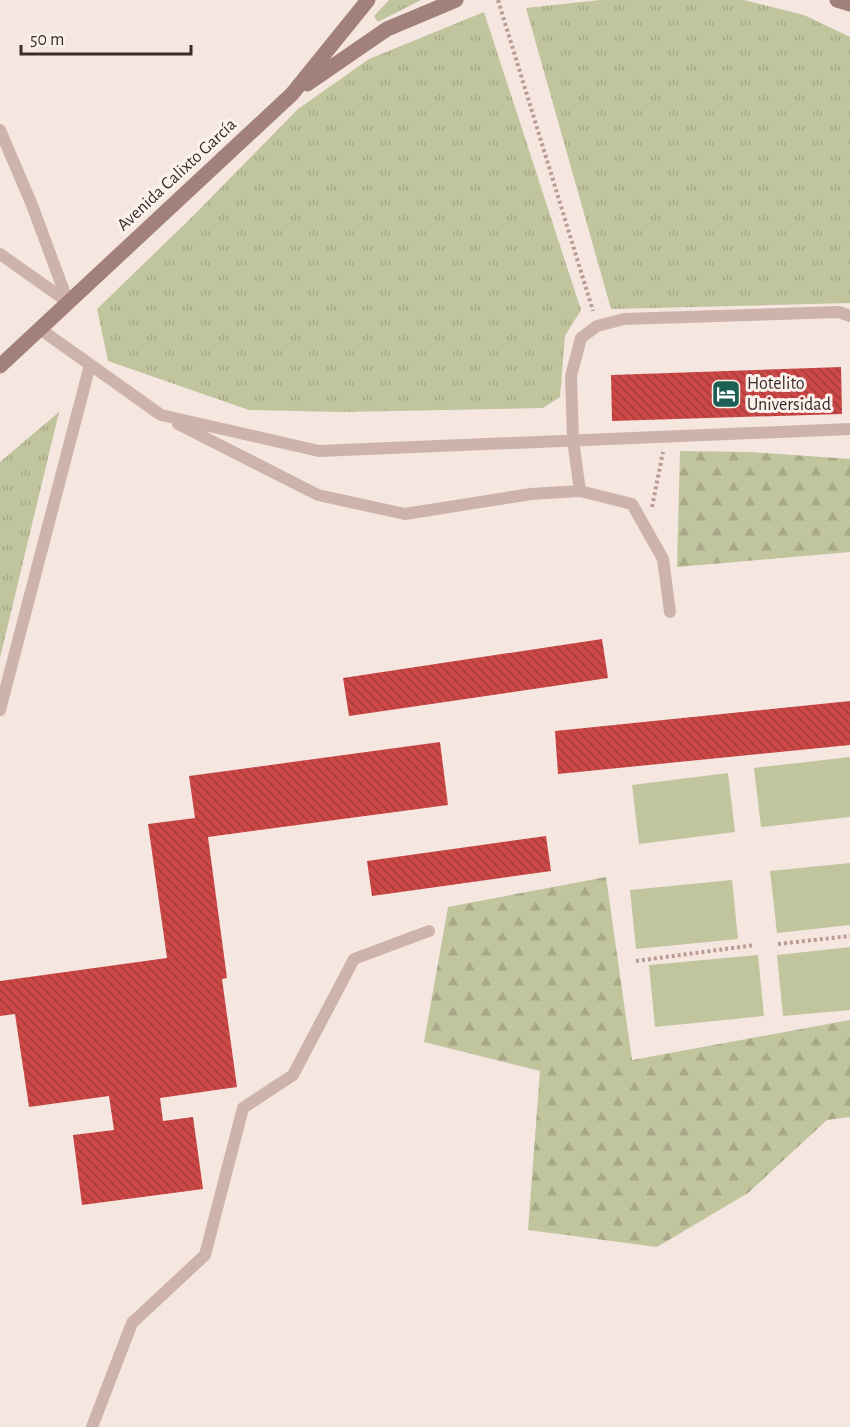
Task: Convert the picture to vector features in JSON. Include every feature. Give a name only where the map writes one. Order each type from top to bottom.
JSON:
[{"type":"street","name":"Avenida Calixto García","points":[[0,366],[292,94],[368,0]]},
{"type":"street","points":[[292,94],[387,29],[456,0]]},
{"type":"street","points":[[837,0],[850,4]]},
{"type":"lane","points":[[0,130],[32,205],[68,302]]},
{"type":"lane","points":[[0,254],[68,302]]},
{"type":"lane","points":[[580,491],[573,440],[571,376],[581,338],[597,326],[624,319],[648,318],[839,312],[850,316]]},
{"type":"lane","points":[[40,329],[161,415],[318,495],[405,514],[531,494],[580,491],[632,504],[663,559],[670,612]]},
{"type":"lane","points":[[0,710],[90,365]]},
{"type":"lane","points":[[161,415],[319,451],[850,429]]},
{"type":"lane","points":[[92,1427],[132,1323],[205,1255],[243,1108],[293,1076],[354,958],[429,931]]},
{"type":"path","points":[[498,0],[597,326]]},
{"type":"path","points":[[648,531],[666,437]]},
{"type":"path","points":[[777,944],[850,936]]},
{"type":"path","points":[[636,961],[754,945]]},
{"type":"green space","points":[[389,0],[421,0],[378,22],[374,16]]},
{"type":"green space","points":[[600,0],[744,0],[804,15],[850,37],[850,303],[611,309],[526,8]]},
{"type":"green space","points":[[484,12],[581,310],[565,336],[560,397],[543,408],[342,412],[249,410],[108,361],[97,309],[298,109],[369,59]]},
{"type":"green space","points":[[59,412],[0,658],[0,462]]},
{"type":"green space","points":[[680,451],[750,452],[850,459],[850,552],[677,567]]},
{"type":"green space","points":[[850,757],[850,817],[761,827],[754,768]]},
{"type":"green space","points":[[728,773],[735,832],[639,844],[632,785]]},
{"type":"green space","points":[[850,863],[850,925],[777,933],[770,871]]},
{"type":"green space","points":[[606,877],[632,1060],[850,1020],[850,1117],[827,1120],[748,1193],[657,1247],[528,1230],[540,1071],[424,1042],[448,907]]},
{"type":"green space","points":[[732,880],[738,939],[636,949],[630,890]]},
{"type":"green space","points":[[850,947],[850,1010],[783,1016],[777,955]]},
{"type":"green space","points":[[758,955],[764,1016],[655,1027],[649,965]]},
{"type":"building","name":"Hotelito Universidad","points":[[841,367],[842,414],[612,421],[611,375]]},
{"type":"building","points":[[602,639],[608,678],[349,716],[343,678]]},
{"type":"building","points":[[850,701],[850,745],[558,774],[555,731]]},
{"type":"building","points":[[440,742],[448,805],[208,837],[227,978],[222,979],[237,1087],[160,1098],[163,1121],[193,1117],[203,1189],[82,1205],[73,1135],[114,1130],[109,1096],[29,1107],[15,1014],[0,1016],[0,981],[167,958],[148,824],[195,818],[189,776]]},
{"type":"building","points":[[546,836],[551,871],[372,896],[367,861]]},
{"type":"place","name":"Hotelito Universidad","points":[[726,394]]}]
